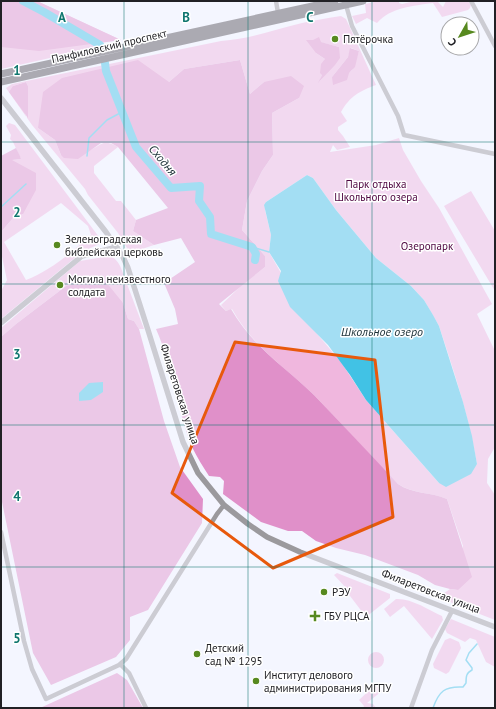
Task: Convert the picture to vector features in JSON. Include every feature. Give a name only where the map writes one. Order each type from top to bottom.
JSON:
[{"type":"main road","name":"Панфиловский проспект","points":[[1,74],[335,1]]},
{"type":"main road","name":"Панфиловский проспект","points":[[1,83],[363,1]]},
{"type":"street","points":[[276,1],[278,13]]},
{"type":"street","points":[[471,1],[495,46]]},
{"type":"street","points":[[346,5],[352,26],[398,116],[404,136],[495,154]]},
{"type":"street","name":"Филаретовская улица","points":[[1,98],[117,247],[128,268],[183,442],[198,473],[224,504],[244,522],[267,537],[300,552],[495,627]]},
{"type":"street","points":[[1,323],[82,256],[117,247]]},
{"type":"street","points":[[1,532],[26,648],[32,669],[46,699],[120,664],[126,659],[224,504]]},
{"type":"street","points":[[411,708],[432,650],[452,611]]},
{"type":"street","points":[[120,664],[129,673],[146,708]]},
{"type":"highlighted area","points":[[235,342],[375,360],[393,517],[273,568],[172,493]]},
{"type":"green space","points":[[1,1],[37,1],[121,40],[93,44],[98,44],[99,47],[1,69]]},
{"type":"green space","points":[[378,1],[399,1],[399,3],[402,4],[415,1],[437,1],[443,7],[446,1],[468,1],[471,5],[468,10],[441,16],[433,3],[418,5],[396,10],[377,23],[367,18],[356,24],[352,16],[366,13],[365,4]]},
{"type":"green space","points":[[341,16],[346,19],[376,85],[356,95],[344,106],[341,112],[347,121],[338,127],[338,130],[350,147],[337,150],[333,145],[330,152],[376,145],[399,138],[403,150],[439,208],[492,304],[477,314],[495,351],[495,447],[488,459],[487,483],[495,495],[495,620],[454,604],[440,596],[450,589],[458,590],[463,546],[447,499],[410,490],[398,484],[314,395],[259,345],[240,322],[232,309],[226,311],[221,305],[244,283],[265,267],[265,256],[242,230],[247,201],[262,171],[273,155],[272,113],[299,98],[264,82],[250,94],[240,60],[184,69],[169,82],[38,128],[55,140],[61,155],[87,151],[104,143],[112,144],[118,147],[94,166],[94,173],[116,201],[121,201],[136,220],[133,231],[154,245],[130,253],[118,233],[88,195],[85,189],[32,125],[27,118],[6,88],[12,84],[252,36],[317,20]],"holes":[[[320,42],[339,47],[327,73],[319,82],[325,59],[316,53]],[[351,48],[359,51],[354,68],[345,74],[332,77],[348,57]],[[26,82],[28,86],[27,118],[13,86]],[[307,175],[313,178],[336,210],[376,258],[411,286],[424,300],[439,326],[461,394],[477,464],[439,483],[366,400],[341,362],[313,329],[269,252],[271,235],[265,210],[266,202]]]},
{"type":"green space","points":[[9,123],[15,125],[102,241],[82,252],[1,319],[1,291],[7,280],[1,252],[1,232],[13,218],[23,214],[11,160],[21,159],[10,139],[11,135],[6,126]],"holes":[[[61,203],[88,226],[91,235],[44,272],[26,280],[4,242]]]},
{"type":"green space","points":[[471,191],[495,231],[495,291],[444,206]]},
{"type":"green space","points":[[109,256],[116,260],[120,266],[144,329],[139,329],[134,321],[128,319],[123,303],[66,286],[1,337],[1,328],[80,261]]},
{"type":"green space","points":[[337,573],[390,594],[390,598],[366,617],[347,592],[348,590],[334,575]]},
{"type":"green space","points":[[396,599],[414,602],[442,616],[443,620],[432,639],[404,606],[390,617],[384,609]]},
{"type":"green space","points":[[451,619],[495,637],[495,667],[486,662],[476,640],[470,638],[465,642],[447,633],[445,629]]},
{"type":"green space","points":[[450,638],[459,642],[461,648],[449,672],[446,674],[434,668],[433,664],[445,640]]},
{"type":"green space","points":[[376,652],[382,654],[384,660],[382,666],[376,668],[370,666],[368,660],[370,654]]},
{"type":"green space","points":[[376,684],[382,691],[367,703],[373,704],[376,708],[363,708],[364,706],[359,700]]},
{"type":"shaded area","points":[[1,1],[37,1],[121,40],[39,51],[1,47]]},
{"type":"shaded area","points":[[319,37],[321,42],[339,47],[340,58],[318,83],[322,75],[320,73],[321,64],[325,59],[316,53],[306,40],[313,40]]},
{"type":"shaded area","points":[[350,48],[359,51],[355,67],[349,73],[347,80],[333,85],[332,77],[348,57]]},
{"type":"shaded area","points":[[138,60],[169,82],[184,69],[240,60],[250,94],[264,82],[291,76],[304,86],[299,98],[272,113],[273,155],[262,171],[247,201],[242,230],[265,256],[265,267],[219,304],[226,311],[231,309],[259,345],[314,395],[398,484],[409,490],[447,499],[472,577],[458,590],[435,585],[418,575],[365,555],[336,548],[316,541],[302,531],[288,531],[261,522],[223,494],[224,481],[220,477],[209,476],[202,466],[192,447],[187,433],[167,358],[156,329],[178,324],[175,309],[164,283],[195,262],[181,238],[154,245],[133,231],[136,220],[168,208],[118,147],[111,143],[101,143],[78,159],[64,158],[61,155],[55,140],[38,128],[43,92],[62,78]]},
{"type":"shaded area","points":[[26,82],[28,86],[28,118],[9,92],[13,86]]},
{"type":"shaded area","points":[[16,148],[21,159],[12,160],[36,173],[36,190],[23,214],[13,218],[1,232],[1,156]]},
{"type":"shaded area","points":[[87,281],[106,282],[123,303],[128,319],[134,321],[139,329],[164,421],[180,467],[203,499],[202,523],[148,610],[130,617],[130,640],[116,657],[51,685],[33,653],[1,497],[1,337],[66,286]]},
{"type":"shaded area","points":[[117,673],[127,680],[143,708],[40,708]]},
{"type":"water","name":"Школьное озеро","points":[[307,175],[313,178],[336,210],[376,258],[411,286],[424,300],[439,326],[463,402],[472,436],[477,464],[471,474],[446,487],[439,483],[366,400],[328,345],[290,307],[278,281],[281,271],[269,252],[271,235],[264,205],[266,202]]},
{"type":"water","points":[[103,382],[103,392],[91,400],[79,401],[79,393],[89,383]]},
{"type":"waterway","name":"Сходня","points":[[23,1],[100,45]]},
{"type":"waterway","name":"Сходня","points":[[105,63],[106,71],[136,147],[171,188],[200,186],[199,201],[210,217],[211,234],[252,247],[256,254],[255,260]]},
{"type":"waterway","points":[[87,156],[89,138],[107,120],[122,112]]},
{"type":"waterway","points":[[1,207],[26,184]]},
{"type":"waterway","points":[[252,247],[269,252]]},
{"type":"waterway","name":"Сходня","points":[[433,708],[440,694],[452,687],[463,687],[466,683],[467,675],[472,670],[466,660],[469,653],[477,644]]},
{"type":"place","name":"Пятёрочка","points":[[335,39]]},
{"type":"place","name":"Зеленоградская библейская церковь","points":[[57,245]]},
{"type":"place","name":"Могила неизвестного солдата","points":[[60,285]]},
{"type":"place","name":"РЭУ","points":[[324,592]]},
{"type":"place","name":"ГБУ РЦСА","points":[[315,616]]},
{"type":"place","name":"Детский сад № 1295","points":[[197,654]]},
{"type":"place","name":"Институт делового администрирования МГПУ","points":[[256,681]]},
{"type":"park label","name":"Парк отдыха Школьного озера","points":[[376,190]]},
{"type":"park label","name":"Озеропарк","points":[[427,246]]}]
